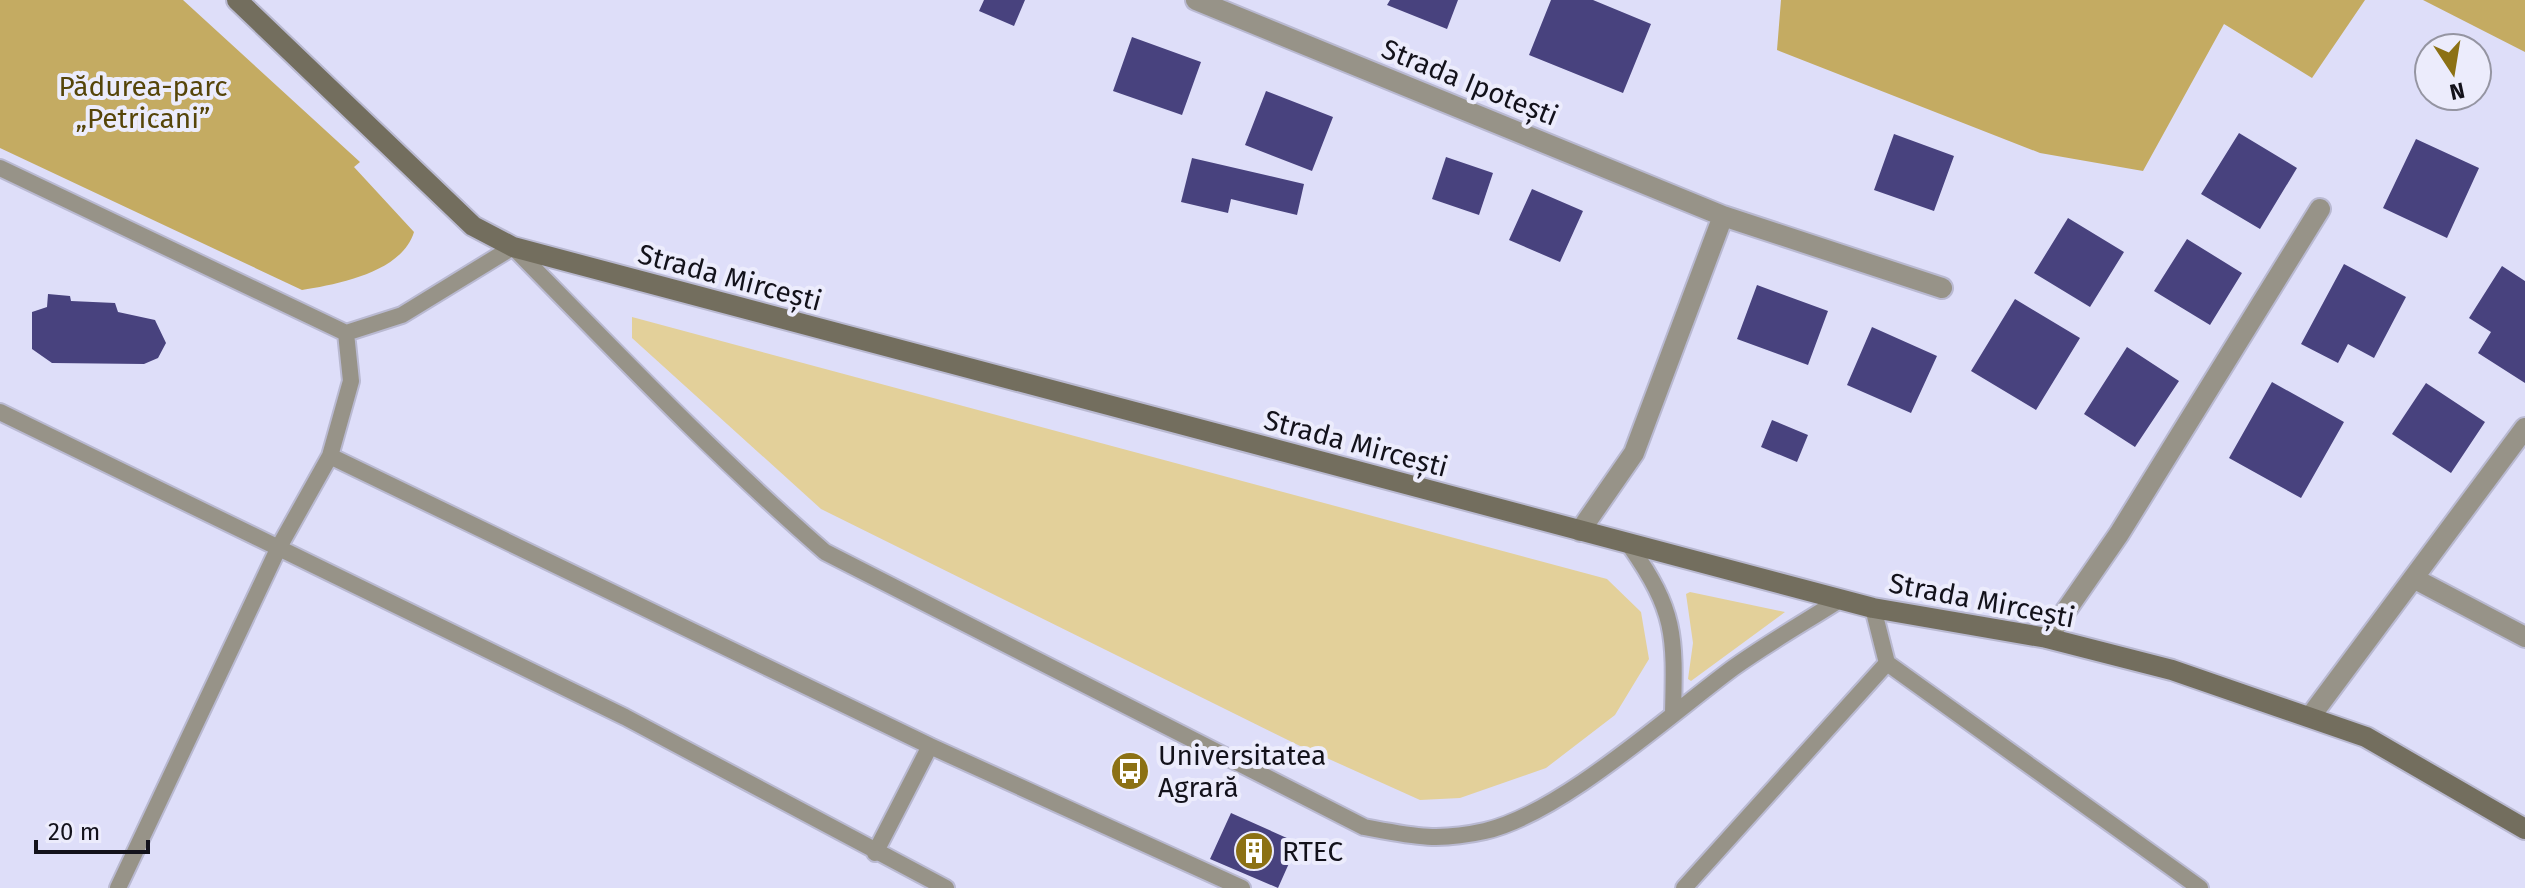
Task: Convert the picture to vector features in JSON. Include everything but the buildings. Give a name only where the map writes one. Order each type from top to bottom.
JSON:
[{"type":"main road","name":"Strada Mircești","points":[[237,0],[473,226],[513,247],[1630,546],[1873,608],[2047,638],[2172,670],[2366,737],[2525,829]]},
{"type":"street","name":"Strada Ipotești","points":[[1196,0],[1723,216],[1942,288]]},
{"type":"street","points":[[2047,638],[2119,534],[2320,209]]},
{"type":"street","points":[[1580,531],[1634,453],[1723,216]]},
{"type":"street","points":[[2310,717],[2525,428]]},
{"type":"street","points":[[2415,579],[2525,637]]},
{"type":"lane","points":[[0,168],[346,333],[402,315],[513,247],[679,417],[825,552],[1364,827],[1431,839],[1487,831],[1532,813],[1736,667],[1841,599]]},
{"type":"lane","points":[[118,888],[279,547],[307,503],[330,456],[351,381],[346,333]]},
{"type":"lane","points":[[0,412],[625,717],[875,853],[946,888]]},
{"type":"lane","points":[[330,456],[930,746],[1242,888]]},
{"type":"lane","points":[[1630,546],[1658,586],[1671,621],[1673,714]]},
{"type":"lane","points":[[1873,608],[1887,663],[2200,888]]},
{"type":"lane","points":[[1691,887],[1887,663]]},
{"type":"lane","points":[[875,853],[930,746]]},
{"type":"shaded area","points":[[632,317],[1607,579],[1641,612],[1649,659],[1615,715],[1546,768],[1460,798],[1420,800],[1300,746],[821,509],[632,338]]},
{"type":"shaded area","points":[[1690,592],[1785,612],[1691,681],[1688,679],[1693,643],[1686,594]]},
{"type":"green space","name":"Pădurea-parc „Petricani”","points":[[0,0],[183,0],[360,162],[354,167],[414,232],[407,246],[397,257],[367,274],[302,290],[0,148]]},
{"type":"green space","points":[[1781,0],[2365,0],[2312,78],[2224,24],[2143,171],[2040,153],[1777,50]]},
{"type":"green space","points":[[2423,0],[2525,0],[2525,52],[2493,36],[2493,32],[2486,32]]},
{"type":"place","name":"Universitatea Agrară","points":[[1130,771]]},
{"type":"place","name":"RTEC","points":[[1254,851]]}]
